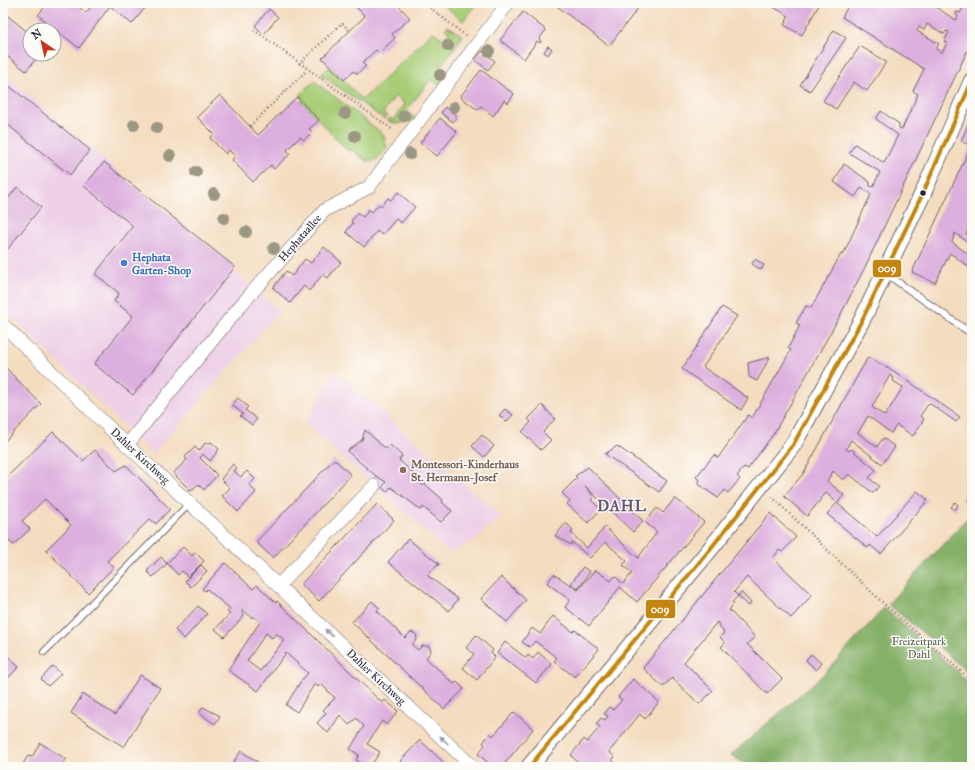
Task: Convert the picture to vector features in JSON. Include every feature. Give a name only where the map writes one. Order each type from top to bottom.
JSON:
[{"type":"street","name":"Hephataallee","points":[[127,445],[241,305],[325,210],[369,188],[476,43],[508,3]]},
{"type":"street","points":[[529,767],[761,487],[793,445],[862,320],[923,193],[972,81]]},
{"type":"street","name":"Dahler Kirchweg","points":[[3,326],[127,445],[473,767]]},
{"type":"street","points":[[279,585],[374,486]]},
{"type":"lane","points":[[885,273],[972,334]]},
{"type":"lane","points":[[44,652],[190,503]]},
{"type":"path","points":[[424,3],[476,43]]},
{"type":"path","points":[[299,64],[342,23],[350,31]]},
{"type":"path","points":[[254,30],[307,70],[405,139]]},
{"type":"path","points":[[250,126],[307,70]]},
{"type":"path","points":[[761,487],[883,603],[963,673],[972,683]]},
{"type":"shaded area","name":"Hephata Garten-Shop","points":[[3,73],[280,311],[153,454],[3,309]]},
{"type":"shaded area","name":"Montessori-Kinderhaus St. Hermann-Josef","points":[[335,371],[501,516],[475,540],[450,553],[305,424]]},
{"type":"green space","points":[[441,3],[477,3],[463,21]]},
{"type":"green space","points":[[448,26],[463,36],[440,67],[450,74],[441,86],[431,79],[406,111],[416,119],[398,123],[388,121],[389,118],[393,120],[405,104],[395,96],[383,113],[387,116],[384,119],[321,75],[330,66],[362,100],[433,32],[443,39],[449,32],[445,29]]},
{"type":"green space","points":[[314,81],[383,134],[387,148],[378,158],[367,161],[353,150],[348,151],[301,101],[303,99],[300,95]]},
{"type":"green space","points":[[971,514],[972,677],[934,642],[888,604]]},
{"type":"green space","name":"Freizeitpark Dahl","points":[[884,608],[961,675],[972,688],[972,760],[970,767],[774,767],[770,764],[745,764],[731,755],[824,674]]},
{"type":"building","points":[[48,3],[74,3],[86,13],[94,3],[149,3],[132,24],[110,6],[79,48],[62,35],[62,22],[44,22],[45,21],[38,15]]},
{"type":"building","points":[[352,3],[396,3],[410,18],[392,34],[395,38],[379,53],[376,50],[362,63],[366,66],[357,74],[354,71],[344,80],[322,58],[365,16]]},
{"type":"building","points":[[553,3],[642,3],[609,46]]},
{"type":"building","points":[[766,3],[820,3],[802,35],[784,25],[789,16]]},
{"type":"building","points":[[852,3],[929,3],[956,20],[958,17],[956,14],[957,12],[960,13],[965,5],[962,3],[972,3],[972,41],[865,267],[841,314],[774,433],[748,469],[744,467],[737,476],[740,479],[728,493],[725,490],[718,498],[697,483],[699,480],[696,477],[714,455],[718,458],[748,415],[752,418],[791,350],[788,348],[800,325],[796,323],[806,306],[811,308],[841,254],[843,255],[871,194],[861,188],[855,197],[834,182],[844,164],[870,182],[870,186],[873,187],[880,172],[849,153],[855,144],[884,163],[898,135],[876,119],[881,111],[899,124],[899,128],[902,129],[918,94],[913,91],[924,69],[842,17],[849,4],[851,5]],"holes":[[[927,24],[944,34],[946,31],[949,32],[944,42],[947,43],[942,53],[936,49],[939,44],[917,31],[919,27],[924,30]]]},
{"type":"building","points":[[269,9],[278,17],[264,34],[255,26]]},
{"type":"building","points":[[3,12],[22,27],[22,62],[33,62],[26,71],[3,53]]},
{"type":"building","points":[[523,12],[546,30],[539,39],[541,41],[540,43],[537,41],[524,59],[500,40]]},
{"type":"building","points":[[834,30],[846,38],[810,91],[800,85]]},
{"type":"building","points":[[548,46],[552,49],[548,55],[544,52]]},
{"type":"building","points":[[860,46],[886,62],[867,91],[854,82],[836,109],[823,101]]},
{"type":"building","points":[[482,51],[495,61],[488,70],[475,60]]},
{"type":"building","points":[[481,70],[514,94],[508,103],[504,100],[493,116],[481,106],[478,110],[460,97]]},
{"type":"building","points":[[3,81],[90,150],[70,175],[3,121]]},
{"type":"building","points":[[220,95],[258,135],[297,97],[319,120],[309,129],[312,132],[304,140],[300,137],[287,150],[290,154],[274,169],[271,165],[253,182],[232,160],[235,156],[229,150],[226,154],[210,138],[214,134],[197,117]]},
{"type":"building","points":[[445,107],[457,116],[453,122],[441,113]]},
{"type":"building","points":[[440,118],[457,132],[437,156],[420,143]]},
{"type":"building","points":[[970,121],[972,123],[972,221],[966,234],[972,240],[969,243],[955,233],[952,242],[972,257],[972,262],[969,267],[950,253],[935,283],[912,272],[971,146],[961,141]]},
{"type":"building","points":[[104,162],[235,267],[133,395],[94,364],[133,316],[114,301],[119,293],[95,274],[133,226],[84,186]]},
{"type":"building","points":[[17,187],[41,207],[3,255],[3,205]]},
{"type":"building","points":[[398,192],[415,207],[401,223],[396,219],[382,235],[377,231],[364,247],[346,232],[353,223],[351,221],[358,213],[363,217],[369,209],[372,212],[379,204],[381,206],[388,198],[391,200]]},
{"type":"building","points":[[324,247],[341,262],[328,278],[323,274],[309,291],[304,286],[290,303],[273,288],[286,271],[292,276],[305,259],[311,263]]},
{"type":"building","points":[[755,259],[764,265],[761,270],[752,264]]},
{"type":"building","points":[[722,307],[737,316],[703,367],[748,398],[741,410],[682,369]]},
{"type":"building","points":[[770,357],[757,381],[749,377],[748,363]]},
{"type":"building","points":[[868,357],[895,372],[960,417],[956,422],[929,403],[920,416],[924,419],[913,436],[897,425],[891,433],[868,416],[858,433],[877,447],[883,438],[895,447],[882,464],[851,440],[846,449],[849,451],[851,449],[876,470],[869,478],[879,486],[873,493],[849,474],[843,480],[833,471],[827,481],[844,495],[837,503],[826,493],[807,516],[784,496],[803,474]],"holes":[[[890,375],[894,378],[893,381],[903,387],[885,416],[872,407]]]},
{"type":"building","points":[[3,365],[41,404],[3,443]]},
{"type":"building","points":[[238,398],[248,407],[245,410],[257,419],[252,425],[240,416],[243,414],[232,405]]},
{"type":"building","points":[[542,405],[555,419],[543,432],[551,440],[541,450],[522,432],[531,422],[528,419]]},
{"type":"building","points":[[505,409],[513,415],[506,422],[499,415]]},
{"type":"building","points":[[365,430],[386,449],[390,445],[402,456],[399,460],[416,476],[415,478],[423,486],[425,484],[443,500],[442,502],[452,511],[441,522],[423,507],[421,510],[391,487],[387,492],[382,488],[386,482],[376,476],[347,451],[362,440]]},
{"type":"building","points":[[53,432],[83,461],[95,450],[116,471],[126,465],[170,509],[156,524],[150,519],[107,561],[114,567],[88,593],[46,550],[71,525],[45,499],[22,521],[30,529],[13,545],[6,538],[3,541],[3,481]]},
{"type":"building","points":[[482,435],[494,446],[484,457],[472,446]]},
{"type":"building","points":[[211,442],[219,449],[210,461],[203,454],[200,458],[217,475],[204,490],[198,484],[191,491],[173,473],[187,460],[185,457],[195,447],[199,451],[205,443],[207,444]]},
{"type":"building","points":[[617,446],[667,481],[659,492],[605,454]]},
{"type":"building","points":[[334,459],[351,475],[273,558],[256,542]]},
{"type":"building","points":[[233,464],[237,468],[234,471],[241,477],[247,471],[255,479],[249,485],[256,492],[238,512],[222,496],[230,488],[221,479]]},
{"type":"building","points":[[588,467],[643,521],[633,532],[585,486],[594,497],[591,500],[601,509],[588,523],[567,504],[570,501],[562,493],[577,478],[575,476]]},
{"type":"building","points":[[917,491],[928,500],[881,554],[870,545],[868,548],[827,514],[837,503],[877,537]]},
{"type":"building","points":[[972,493],[972,503],[967,500]]},
{"type":"building","points":[[675,498],[704,522],[637,602],[620,587],[589,626],[565,607],[570,600],[547,583],[554,574],[578,590],[595,570],[611,581],[615,576],[623,584],[632,573],[623,565],[627,561],[605,542],[590,558],[572,542],[571,545],[555,536],[566,523],[573,530],[571,533],[587,548],[605,527],[638,558],[657,532],[645,522],[657,508],[663,513]]},
{"type":"building","points":[[955,502],[958,505],[955,510],[951,507]]},
{"type":"building","points":[[377,504],[394,520],[319,601],[301,584]]},
{"type":"building","points":[[770,513],[796,537],[782,552],[779,550],[773,558],[812,595],[791,618],[747,577],[734,592],[738,596],[732,602],[734,603],[729,610],[755,637],[747,644],[782,679],[767,694],[721,647],[725,643],[720,637],[724,633],[717,622],[684,662],[713,691],[699,704],[672,678],[663,687],[643,668]]},
{"type":"building","points":[[408,539],[439,564],[427,575],[458,599],[449,611],[388,562]]},
{"type":"building","points":[[183,547],[192,556],[195,552],[204,561],[188,577],[182,571],[178,575],[167,563]]},
{"type":"building","points":[[161,557],[167,564],[153,577],[147,571]]},
{"type":"building","points":[[225,563],[253,589],[257,585],[276,603],[277,601],[382,703],[385,700],[398,711],[387,725],[382,721],[367,744],[380,752],[370,767],[356,760],[359,755],[350,749],[364,726],[356,718],[349,725],[340,715],[328,733],[317,723],[326,713],[323,710],[335,698],[321,684],[318,687],[315,683],[297,712],[286,705],[301,681],[308,673],[286,653],[258,691],[228,670],[260,622],[253,616],[252,618],[243,610],[242,612],[244,616],[224,637],[215,629],[230,614],[227,612],[230,609],[207,589],[205,591],[202,589]],"holes":[[[266,633],[272,638],[276,633],[284,640],[260,671],[247,661]]]},
{"type":"building","points":[[201,565],[207,571],[191,587],[185,581]]},
{"type":"building","points":[[583,567],[590,572],[578,589],[571,584]]},
{"type":"building","points":[[501,577],[526,600],[507,622],[481,599]]},
{"type":"building","points":[[741,592],[751,603],[749,606],[738,596]]},
{"type":"building","points":[[372,601],[379,608],[377,611],[405,638],[411,632],[416,634],[417,639],[412,645],[418,650],[422,646],[429,646],[431,651],[426,658],[454,684],[457,682],[464,689],[444,709],[352,622]]},
{"type":"building","points":[[198,606],[207,614],[184,639],[175,630]]},
{"type":"building","points":[[553,616],[573,632],[575,630],[599,649],[575,677],[554,661],[557,658],[535,641],[530,647],[522,642],[532,628],[540,634]]},
{"type":"building","points":[[476,635],[493,650],[491,653],[495,657],[477,680],[463,668],[474,654],[466,648]]},
{"type":"building","points":[[505,642],[526,658],[528,655],[533,659],[538,652],[552,664],[536,683],[497,653]]},
{"type":"building","points":[[3,652],[19,667],[3,683]]},
{"type":"building","points":[[811,654],[821,663],[816,670],[806,660]]},
{"type":"building","points":[[53,666],[61,674],[48,686],[41,679]]},
{"type":"building","points":[[140,675],[160,688],[124,747],[71,713],[83,694],[115,715]]},
{"type":"building","points":[[633,679],[659,702],[645,719],[640,714],[609,752],[615,757],[612,760],[620,767],[582,767],[571,755],[584,739],[587,742],[600,727],[596,724],[601,718],[605,720],[608,716],[604,714],[610,707],[613,710],[622,700],[618,697]]},
{"type":"building","points":[[203,707],[220,716],[215,724],[199,713]]},
{"type":"building","points":[[514,712],[533,729],[502,767],[493,767],[478,754],[485,745],[483,743],[490,733],[493,736]]},
{"type":"building","points":[[420,740],[448,767],[407,767],[400,761]]},
{"type":"building","points":[[40,743],[66,759],[61,767],[21,767],[28,756],[32,757]]},
{"type":"building","points":[[241,751],[265,767],[230,767]]},
{"type":"transit line","name":"009","points":[[529,767],[707,553],[793,445],[862,320],[923,193],[972,81]]},
{"type":"place","name":"Hephata Garten-Shop","points":[[124,263]]},
{"type":"place","name":"Montessori-Kinderhaus St. Hermann-Josef","points":[[403,470]]},
{"type":"district","name":"DAHL","points":[[622,506]]}]
